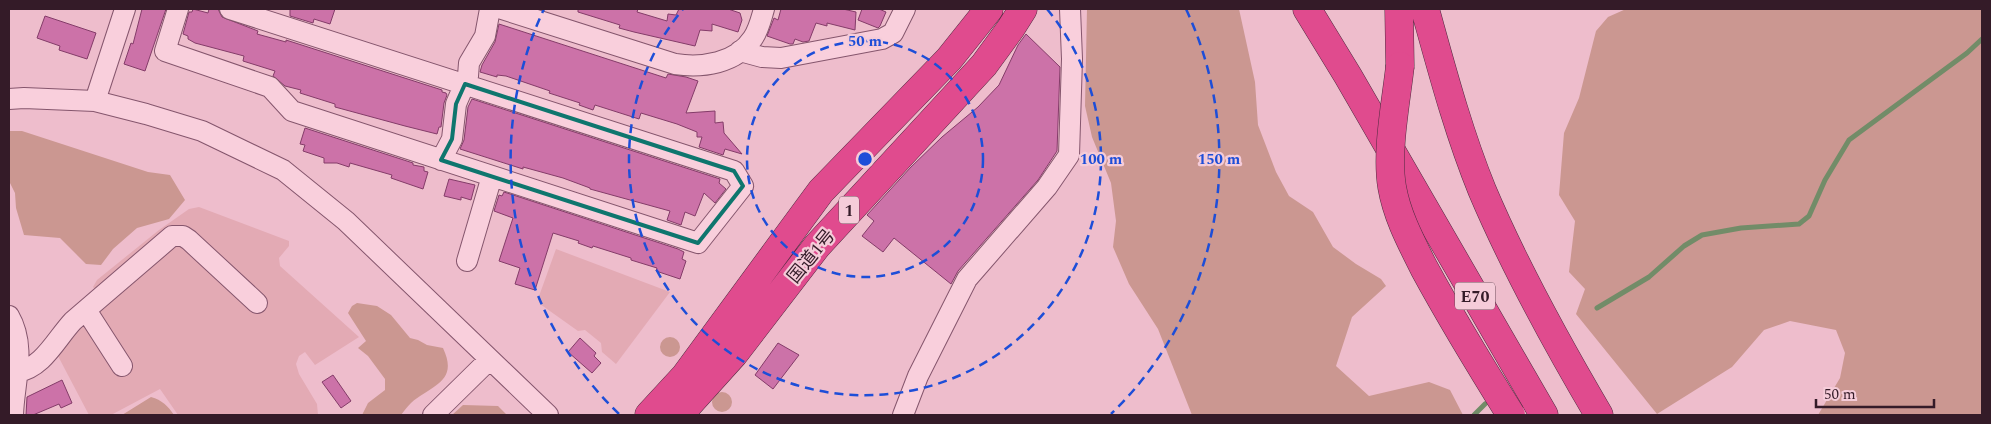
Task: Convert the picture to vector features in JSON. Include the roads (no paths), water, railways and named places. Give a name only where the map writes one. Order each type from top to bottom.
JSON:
[{"type":"highway","name":"国道1号","points":[[649,415],[685,376],[821,191],[949,59],[989,9]]},
{"type":"highway","name":"国道1号","points":[[680,415],[734,354],[817,246],[984,65],[1023,9]]},
{"type":"highway","name":"E70","points":[[1307,9],[1348,76],[1544,415]]},
{"type":"highway","name":"E70","points":[[1315,9],[1348,76]]},
{"type":"highway","points":[[1399,9],[1400,66],[1392,137],[1391,167],[1391,186],[1397,211],[1438,294],[1510,415]]},
{"type":"highway","points":[[1426,9],[1443,73],[1481,188],[1530,292],[1599,415]]},
{"type":"street","points":[[94,101],[125,9]]},
{"type":"street","points":[[178,9],[165,51],[270,87],[292,111],[698,243],[743,186],[734,171],[230,9]]},
{"type":"street","points":[[441,160],[452,139],[456,104],[468,76],[469,63],[485,36],[490,9]]},
{"type":"street","points":[[502,9],[675,64],[693,66],[709,65],[740,51],[752,40],[759,27],[764,9]]},
{"type":"street","points":[[740,51],[762,57],[781,58],[882,39],[892,33],[905,9]]},
{"type":"street","points":[[903,415],[918,376],[967,279],[1047,187],[1069,155],[1072,59],[1070,9]]},
{"type":"street","points":[[9,99],[94,101],[146,114],[202,131],[283,170],[346,221],[548,415]]},
{"type":"street","points":[[467,261],[492,176]]},
{"type":"street","points":[[17,372],[30,369],[37,364],[61,333],[172,236],[178,235],[189,240],[257,303]]},
{"type":"street","points":[[86,310],[122,366]]},
{"type":"street","points":[[9,316],[18,337],[19,350],[13,415]]},
{"type":"street","points":[[433,415],[490,360]]},
{"type":"waterway","points":[[1597,308],[1649,277],[1684,246],[1702,235],[1741,228],[1799,224],[1809,216],[1825,180],[1849,140],[1967,53],[1982,39]]},
{"type":"waterway","points":[[1474,415],[1485,404]]}]
